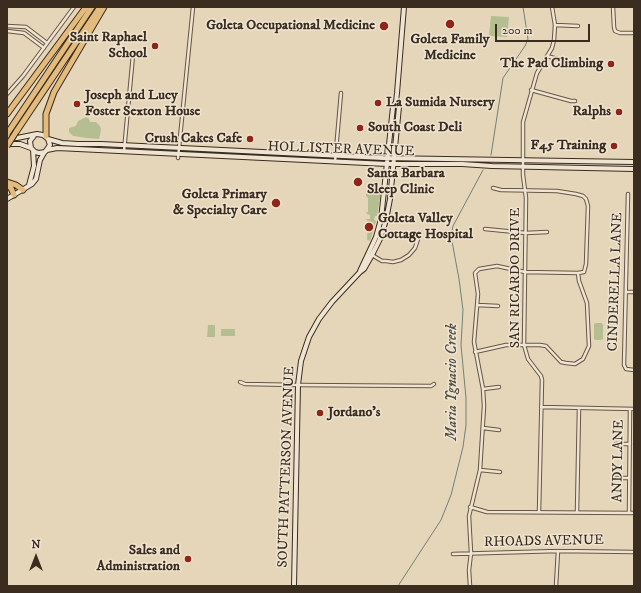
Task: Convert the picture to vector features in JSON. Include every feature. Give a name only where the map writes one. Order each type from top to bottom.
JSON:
[{"type":"highway","points":[[7,114],[86,7]]},
{"type":"highway","points":[[8,134],[92,7]]},
{"type":"highway","points":[[7,145],[100,7]]},
{"type":"highway","points":[[47,138],[46,114],[54,92],[104,7]]},
{"type":"highway","points":[[7,184],[16,185],[23,190]]},
{"type":"highway","points":[[7,184],[11,188],[14,195]]},
{"type":"main road","name":"SOUTH PATTERSON AVENUE","points":[[360,272],[361,266],[373,245],[380,227],[393,107],[396,102],[404,7]]},
{"type":"main road","name":"SOUTH PATTERSON AVENUE","points":[[294,586],[298,384],[302,355],[314,328],[326,309],[364,269],[380,239],[386,216],[394,158],[399,107],[396,102]]},
{"type":"main road","points":[[7,199],[32,184],[36,179],[40,160],[50,145],[47,138],[40,134],[17,138],[8,134]]},
{"type":"main road","points":[[29,185],[34,166],[30,141],[34,136]]},
{"type":"main road","name":"HOLLISTER AVENUE","points":[[47,138],[62,143],[335,156],[634,162]]},
{"type":"main road","points":[[7,145],[20,144],[39,153],[46,151]]},
{"type":"main road","name":"HOLLISTER AVENUE","points":[[46,151],[57,148],[124,151],[178,156],[387,164],[462,164],[634,169]]},
{"type":"street","points":[[7,94],[23,76],[74,7]]},
{"type":"street","points":[[178,156],[193,7]]},
{"type":"street","name":"SAN RICARDO DRIVE","points":[[539,512],[541,376],[528,359],[524,345],[524,272],[526,233],[523,122],[537,73],[554,40],[555,25],[552,7]]},
{"type":"street","points":[[613,7],[615,31],[620,33],[634,33]]},
{"type":"street","points":[[555,25],[578,26]]},
{"type":"street","points":[[7,26],[26,28],[47,43]]},
{"type":"street","points":[[7,32],[24,33],[44,48]]},
{"type":"street","points":[[124,151],[134,55]]},
{"type":"street","points":[[547,56],[575,64]]},
{"type":"street","points":[[531,90],[575,101]]},
{"type":"street","points":[[335,162],[341,92]]},
{"type":"street","points":[[470,586],[470,507],[478,483],[480,470],[483,389],[475,352],[474,332],[478,294],[475,275],[477,270],[497,266],[524,272],[578,273],[584,272],[586,269],[588,206],[586,199],[583,196],[556,191],[501,190],[494,188]]},
{"type":"street","points":[[583,196],[586,193]]},
{"type":"street","name":"CINDERELLA LANE","points":[[628,194],[624,368],[634,370]]},
{"type":"street","points":[[485,229],[526,233],[547,232]]},
{"type":"street","points":[[372,255],[382,261],[393,262],[401,260],[409,255],[414,248],[420,233]]},
{"type":"street","points":[[475,352],[506,345],[546,346],[561,362],[566,364],[575,364],[583,359],[589,346],[587,303],[578,281],[578,273]]},
{"type":"street","points":[[626,292],[634,292]]},
{"type":"street","points":[[477,305],[498,306]]},
{"type":"street","points":[[240,382],[245,384],[431,386],[434,384]]},
{"type":"street","points":[[483,389],[499,387]]},
{"type":"street","points":[[541,407],[634,409]]},
{"type":"street","points":[[577,512],[579,408]]},
{"type":"street","name":"ANDY LANE","points":[[628,513],[630,408]]},
{"type":"street","points":[[482,428],[499,430]]},
{"type":"street","points":[[616,444],[630,444]]},
{"type":"street","points":[[480,470],[500,472]]},
{"type":"street","points":[[615,478],[629,478]]},
{"type":"street","points":[[470,507],[487,512],[577,512],[634,514]]},
{"type":"street","points":[[556,586],[558,551]]},
{"type":"street","name":"RHOADS AVENUE","points":[[453,554],[558,551],[634,552]]},
{"type":"green space","points":[[491,16],[509,17],[507,37],[489,36]]},
{"type":"green space","points":[[86,117],[90,122],[96,122],[100,126],[101,130],[99,139],[73,136],[69,132],[69,128],[76,126],[78,121]]},
{"type":"green space","points":[[381,191],[377,216],[375,216],[374,220],[376,221],[370,241],[367,240],[368,221],[366,220],[370,219],[370,215],[366,212],[368,212],[368,198],[366,193]]},
{"type":"green space","points":[[602,323],[603,325],[603,339],[601,340],[594,339],[594,324]]},
{"type":"green space","points":[[208,325],[215,325],[215,337],[207,337]]},
{"type":"green space","points":[[221,329],[235,329],[235,336],[221,336]]},
{"type":"waterway","name":"Maria Ygnacio Creek","points":[[491,155],[503,78],[525,46],[528,39],[523,7]]},
{"type":"waterway","name":"Maria Ygnacio Creek","points":[[398,586],[441,520],[451,495],[463,447],[466,425],[466,398],[461,345],[463,310],[451,236],[453,226],[483,170]]},
{"type":"place","name":"Goleta Family Medicine","points":[[450,24]]},
{"type":"place","name":"Goleta Occupational Medicine","points":[[384,26]]},
{"type":"place","name":"Saint Raphael School","points":[[155,46]]},
{"type":"place","name":"The Pad Climbing","points":[[611,64]]},
{"type":"place","name":"La Sumida Nursery","points":[[378,103]]},
{"type":"place","name":"Joseph and Lucy Foster Sexton House","points":[[77,104]]},
{"type":"place","name":"Ralphs","points":[[619,112]]},
{"type":"place","name":"South Coast Deli","points":[[360,128]]},
{"type":"place","name":"Crush Cakes Cafe","points":[[250,139]]},
{"type":"place","name":"F45 Training","points":[[614,146]]},
{"type":"place","name":"Santa Barbara Sleep Clinic","points":[[358,182]]},
{"type":"place","name":"Goleta Primary & Specialty Care","points":[[276,203]]},
{"type":"place","name":"Goleta Valley Cottage Hospital","points":[[369,227]]},
{"type":"place","name":"Jordano's","points":[[320,413]]},
{"type":"place","name":"Sales and Administration","points":[[188,559]]}]
